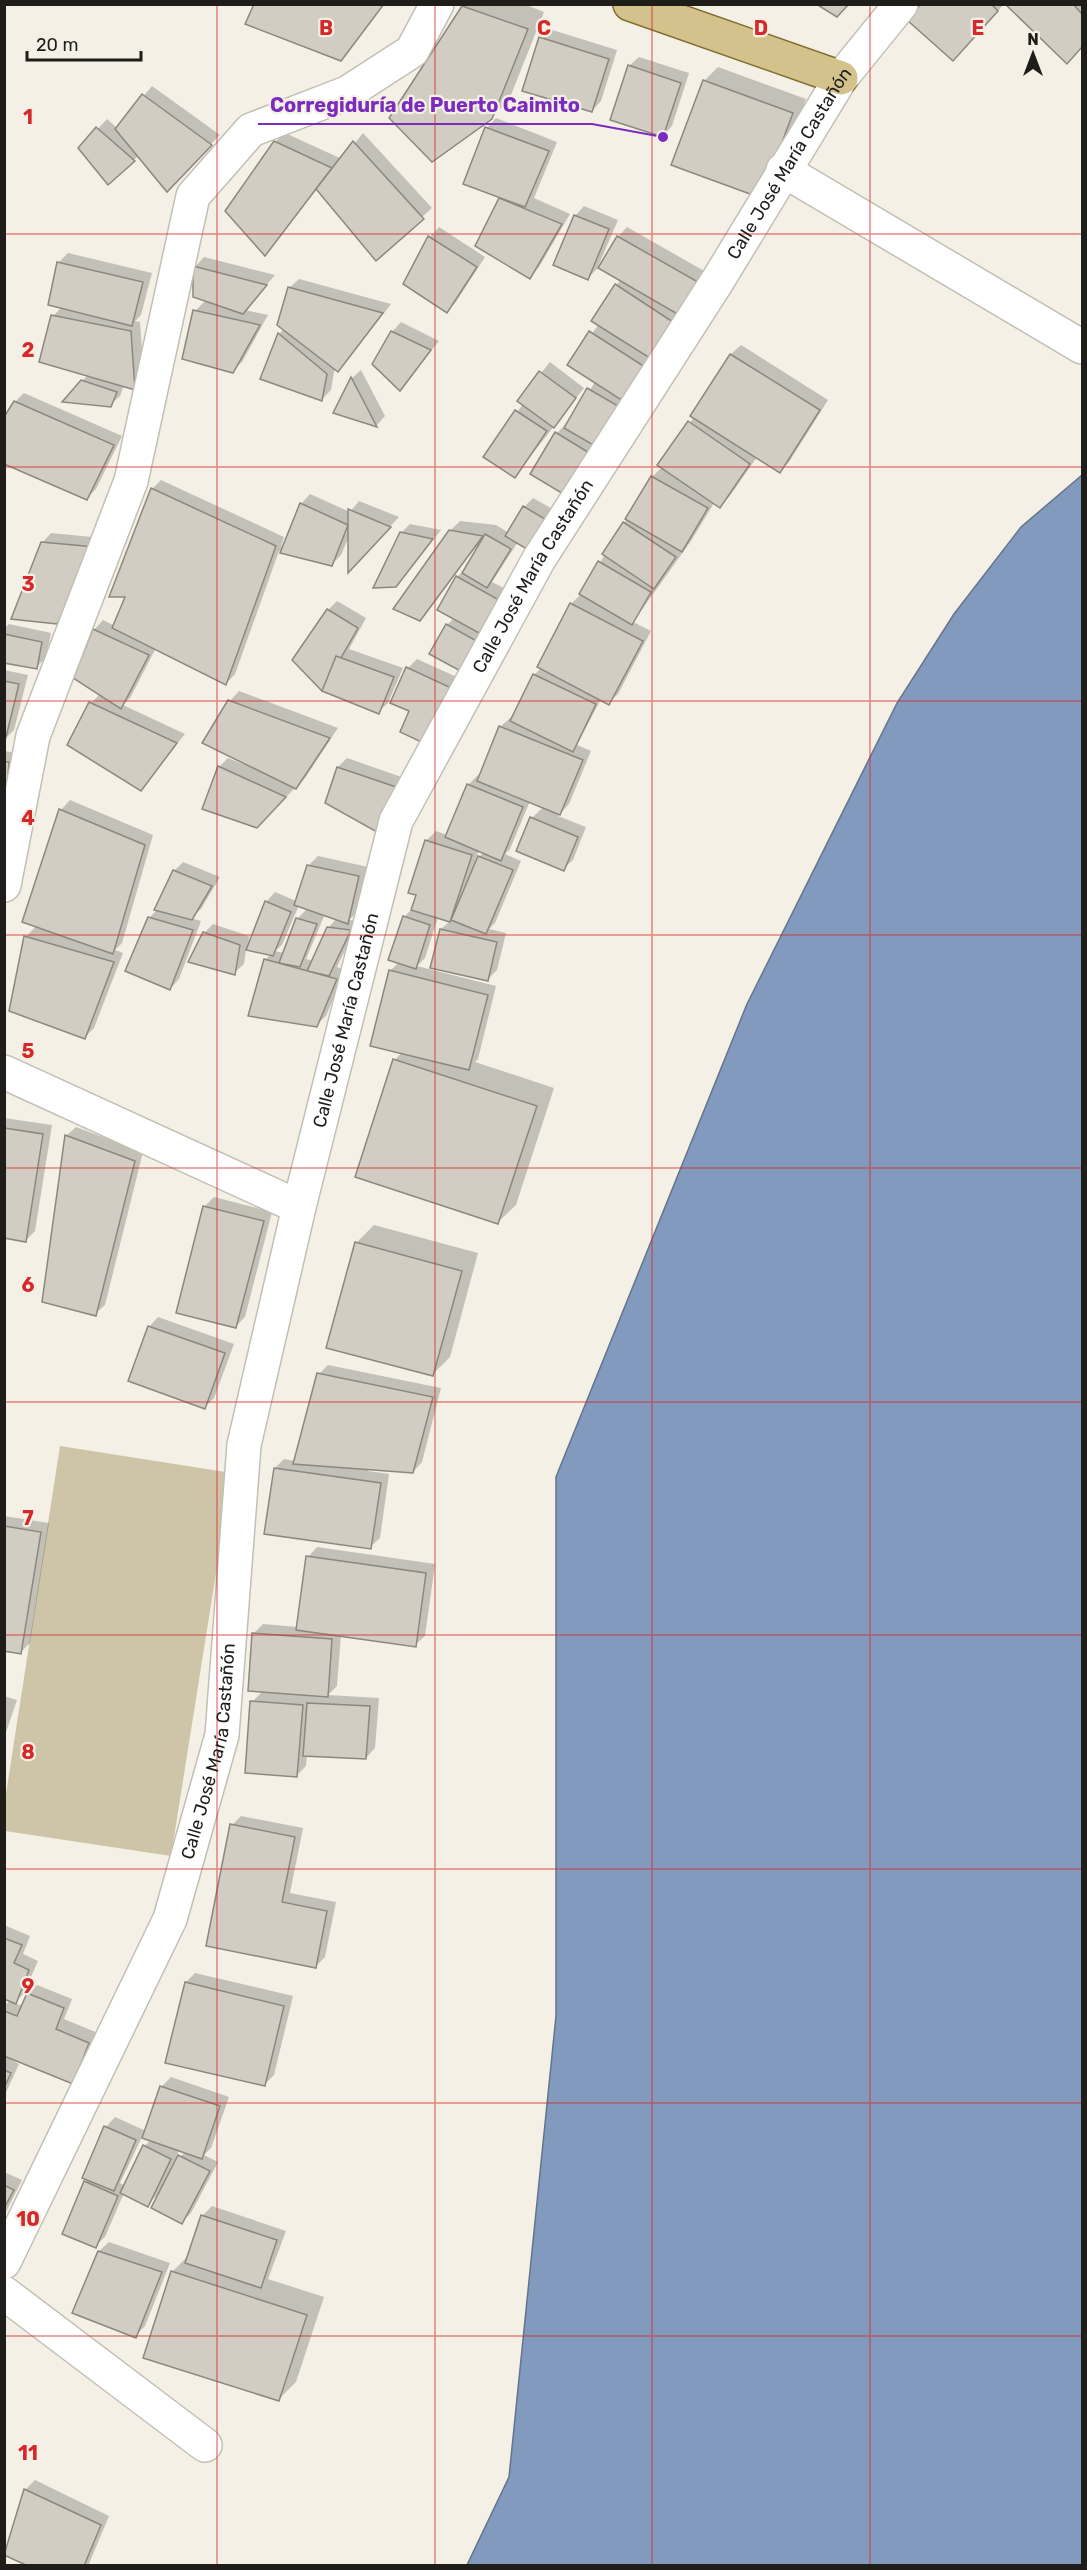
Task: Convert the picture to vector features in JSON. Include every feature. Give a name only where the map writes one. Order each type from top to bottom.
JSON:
[{"type":"main road","points":[[630,4],[841,78]]},
{"type":"street","points":[[4,885],[33,736],[131,481],[193,196],[251,130],[347,93],[412,51],[437,4]]},
{"type":"street","name":"Calle José María Castañón","points":[[4,2262],[170,1919],[222,1735],[244,1445],[299,1207],[396,822],[539,559],[718,280],[841,78],[901,4]]},
{"type":"street","points":[[783,170],[1083,347]]},
{"type":"street","points":[[4,1072],[299,1207]]},
{"type":"street","points":[[4,2293],[205,2445]]},
{"type":"shaded area","points":[[60,1446],[232,1473],[171,1856],[5,1831],[5,1800]]},
{"type":"water","points":[[1082,475],[1082,2565],[467,2565],[509,2477],[556,2016],[556,1477],[747,1004],[897,703],[954,614],[1021,527]]},
{"type":"building","points":[[254,4],[384,4],[341,61],[245,24]]},
{"type":"building","points":[[816,4],[849,4],[837,17]]},
{"type":"building","points":[[921,4],[991,4],[998,11],[953,61],[907,20]]},
{"type":"building","points":[[1005,4],[1073,4],[1082,14],[1082,47],[1067,64]]},
{"type":"building","points":[[462,6],[528,29],[492,119],[432,162],[389,118]]},
{"type":"building","points":[[539,37],[609,59],[592,112],[522,91]]},
{"type":"building","points":[[628,65],[681,83],[663,137],[610,120]]},
{"type":"building","points":[[703,80],[793,113],[761,198],[671,165]]},
{"type":"building","points":[[142,94],[212,145],[167,192],[115,129]]},
{"type":"building","points":[[96,127],[135,161],[108,185],[78,148]]},
{"type":"building","points":[[485,127],[549,151],[525,207],[463,184]]},
{"type":"building","points":[[274,141],[332,168],[265,256],[225,211]]},
{"type":"building","points":[[353,141],[424,219],[376,261],[316,189]]},
{"type":"building","points":[[499,198],[562,224],[530,279],[475,246]]},
{"type":"building","points":[[574,215],[609,229],[588,280],[553,265]]},
{"type":"building","points":[[428,236],[477,267],[447,313],[403,284]]},
{"type":"building","points":[[617,236],[705,286],[686,319],[598,268]]},
{"type":"building","points":[[57,262],[143,282],[132,326],[48,305]]},
{"type":"building","points":[[193,266],[267,285],[243,314],[193,297]]},
{"type":"building","points":[[615,284],[676,324],[653,360],[591,321]]},
{"type":"building","points":[[288,287],[383,313],[338,372],[277,325]]},
{"type":"building","points":[[193,310],[260,325],[233,373],[182,359]]},
{"type":"building","points":[[51,315],[131,331],[135,390],[39,362]]},
{"type":"building","points":[[391,331],[431,350],[400,391],[372,364]]},
{"type":"building","points":[[589,331],[645,367],[623,401],[567,365]]},
{"type":"building","points":[[278,333],[327,374],[322,401],[260,379]]},
{"type":"building","points":[[730,354],[820,410],[780,473],[690,416]]},
{"type":"building","points":[[539,371],[576,398],[554,428],[517,401]]},
{"type":"building","points":[[351,377],[377,427],[333,413]]},
{"type":"building","points":[[81,380],[117,392],[111,407],[62,402]]},
{"type":"building","points":[[587,388],[618,406],[595,446],[564,428]]},
{"type":"building","points":[[14,401],[114,445],[87,500],[4,464],[4,417]]},
{"type":"building","points":[[515,410],[547,431],[515,478],[483,457]]},
{"type":"building","points":[[688,421],[750,464],[720,508],[657,465]]},
{"type":"building","points":[[555,432],[596,457],[570,498],[530,474]]},
{"type":"building","points":[[651,476],[708,508],[682,552],[625,519]]},
{"type":"building","points":[[151,488],[276,546],[226,685],[112,628],[125,597],[109,597]]},
{"type":"building","points":[[300,503],[348,525],[332,566],[280,553]]},
{"type":"building","points":[[523,506],[555,525],[537,555],[505,536]]},
{"type":"building","points":[[348,509],[391,527],[348,573]]},
{"type":"building","points":[[623,522],[676,557],[654,589],[602,554]]},
{"type":"building","points":[[449,530],[483,536],[420,621],[393,609]]},
{"type":"building","points":[[400,532],[433,539],[396,587],[373,588]]},
{"type":"building","points":[[485,534],[511,549],[487,588],[462,573]]},
{"type":"building","points":[[41,542],[106,548],[57,624],[11,619]]},
{"type":"building","points":[[598,561],[651,592],[632,625],[579,594]]},
{"type":"building","points":[[456,576],[508,605],[490,639],[437,610]]},
{"type":"building","points":[[570,603],[643,641],[609,705],[537,667]]},
{"type":"building","points":[[327,609],[358,628],[322,691],[292,660]]},
{"type":"building","points":[[446,624],[482,644],[466,674],[429,654]]},
{"type":"building","points":[[93,629],[149,655],[121,709],[73,678]]},
{"type":"building","points":[[4,634],[42,642],[37,669],[4,663]]},
{"type":"building","points":[[336,656],[394,677],[379,714],[322,691]]},
{"type":"building","points":[[406,667],[460,692],[434,748],[400,732],[409,711],[390,703]]},
{"type":"building","points":[[533,674],[596,704],[573,752],[510,721]]},
{"type":"building","points":[[4,681],[19,684],[5,741],[4,741]]},
{"type":"building","points":[[228,700],[330,738],[296,789],[202,743]]},
{"type":"building","points":[[89,702],[177,743],[141,791],[67,745]]},
{"type":"building","points":[[499,726],[583,760],[560,815],[477,781]]},
{"type":"building","points":[[4,762],[9,762],[5,811],[4,811]]},
{"type":"building","points":[[218,766],[286,797],[257,828],[202,809]]},
{"type":"building","points":[[337,767],[399,788],[377,832],[325,803]]},
{"type":"building","points":[[467,784],[523,807],[501,861],[445,837]]},
{"type":"building","points":[[59,809],[145,845],[113,954],[22,922]]},
{"type":"building","points":[[530,817],[578,837],[564,871],[516,851]]},
{"type":"building","points":[[425,840],[472,855],[450,922],[411,910],[416,895],[408,893]]},
{"type":"building","points":[[478,856],[513,870],[486,934],[451,920]]},
{"type":"building","points":[[307,865],[359,876],[348,924],[294,905]]},
{"type":"building","points":[[173,870],[212,886],[192,920],[154,910]]},
{"type":"building","points":[[265,901],[291,912],[273,956],[246,950]]},
{"type":"building","points":[[403,916],[430,925],[416,969],[388,960]]},
{"type":"building","points":[[148,917],[193,930],[170,990],[125,971]]},
{"type":"building","points":[[296,918],[317,924],[300,967],[279,963]]},
{"type":"building","points":[[327,927],[351,930],[329,976],[307,971]]},
{"type":"building","points":[[440,929],[497,942],[488,981],[430,968]]},
{"type":"building","points":[[203,932],[240,945],[235,975],[188,962]]},
{"type":"building","points":[[24,936],[114,962],[85,1039],[9,1011]]},
{"type":"building","points":[[264,959],[337,979],[317,1027],[248,1016]]},
{"type":"building","points":[[389,970],[488,995],[469,1070],[370,1046]]},
{"type":"building","points":[[393,1059],[537,1106],[498,1224],[355,1177]]},
{"type":"building","points":[[4,1128],[43,1134],[26,1242],[4,1238]]},
{"type":"building","points":[[65,1135],[135,1161],[96,1316],[42,1302]]},
{"type":"building","points":[[203,1206],[264,1221],[236,1328],[176,1313]]},
{"type":"building","points":[[355,1242],[462,1271],[433,1376],[326,1348]]},
{"type":"building","points":[[148,1326],[225,1353],[205,1409],[128,1381]]},
{"type":"building","points":[[317,1373],[433,1397],[413,1473],[293,1464]]},
{"type":"building","points":[[274,1468],[381,1483],[371,1549],[264,1534]]},
{"type":"building","points":[[4,1526],[41,1532],[21,1654],[4,1651]]},
{"type":"building","points":[[306,1556],[426,1573],[416,1647],[296,1630]]},
{"type":"building","points":[[252,1633],[332,1639],[328,1697],[248,1691]]},
{"type":"building","points":[[250,1701],[303,1705],[297,1777],[245,1773]]},
{"type":"building","points":[[307,1703],[370,1706],[366,1759],[303,1756]]},
{"type":"building","points":[[230,1824],[295,1837],[282,1902],[327,1911],[316,1968],[206,1946]]},
{"type":"building","points":[[4,1938],[22,1945],[14,1963],[29,1970],[16,2004],[4,1999]]},
{"type":"building","points":[[185,1982],[284,2006],[265,2086],[165,2063]]},
{"type":"building","points":[[27,1993],[64,2008],[56,2029],[89,2043],[73,2084],[4,2056],[4,2011],[17,2016]]},
{"type":"building","points":[[4,2070],[11,2073],[4,2088]]},
{"type":"building","points":[[160,2086],[220,2106],[202,2159],[142,2138]]},
{"type":"building","points":[[104,2126],[136,2140],[114,2191],[82,2178]]},
{"type":"building","points":[[143,2145],[171,2159],[148,2207],[120,2193]]},
{"type":"building","points":[[178,2155],[210,2171],[182,2224],[151,2208]]},
{"type":"building","points":[[84,2181],[118,2196],[96,2248],[62,2234]]},
{"type":"building","points":[[4,2185],[14,2190],[4,2208]]},
{"type":"building","points":[[201,2215],[277,2240],[261,2288],[185,2263]]},
{"type":"building","points":[[98,2251],[162,2272],[136,2338],[72,2313]]},
{"type":"building","points":[[171,2271],[307,2315],[279,2401],[143,2358]]},
{"type":"building","points":[[24,2489],[101,2525],[84,2566],[28,2566],[4,2555]]},
{"type":"place","name":"Corregiduría de Puerto Caimito","points":[[663,137]]}]
